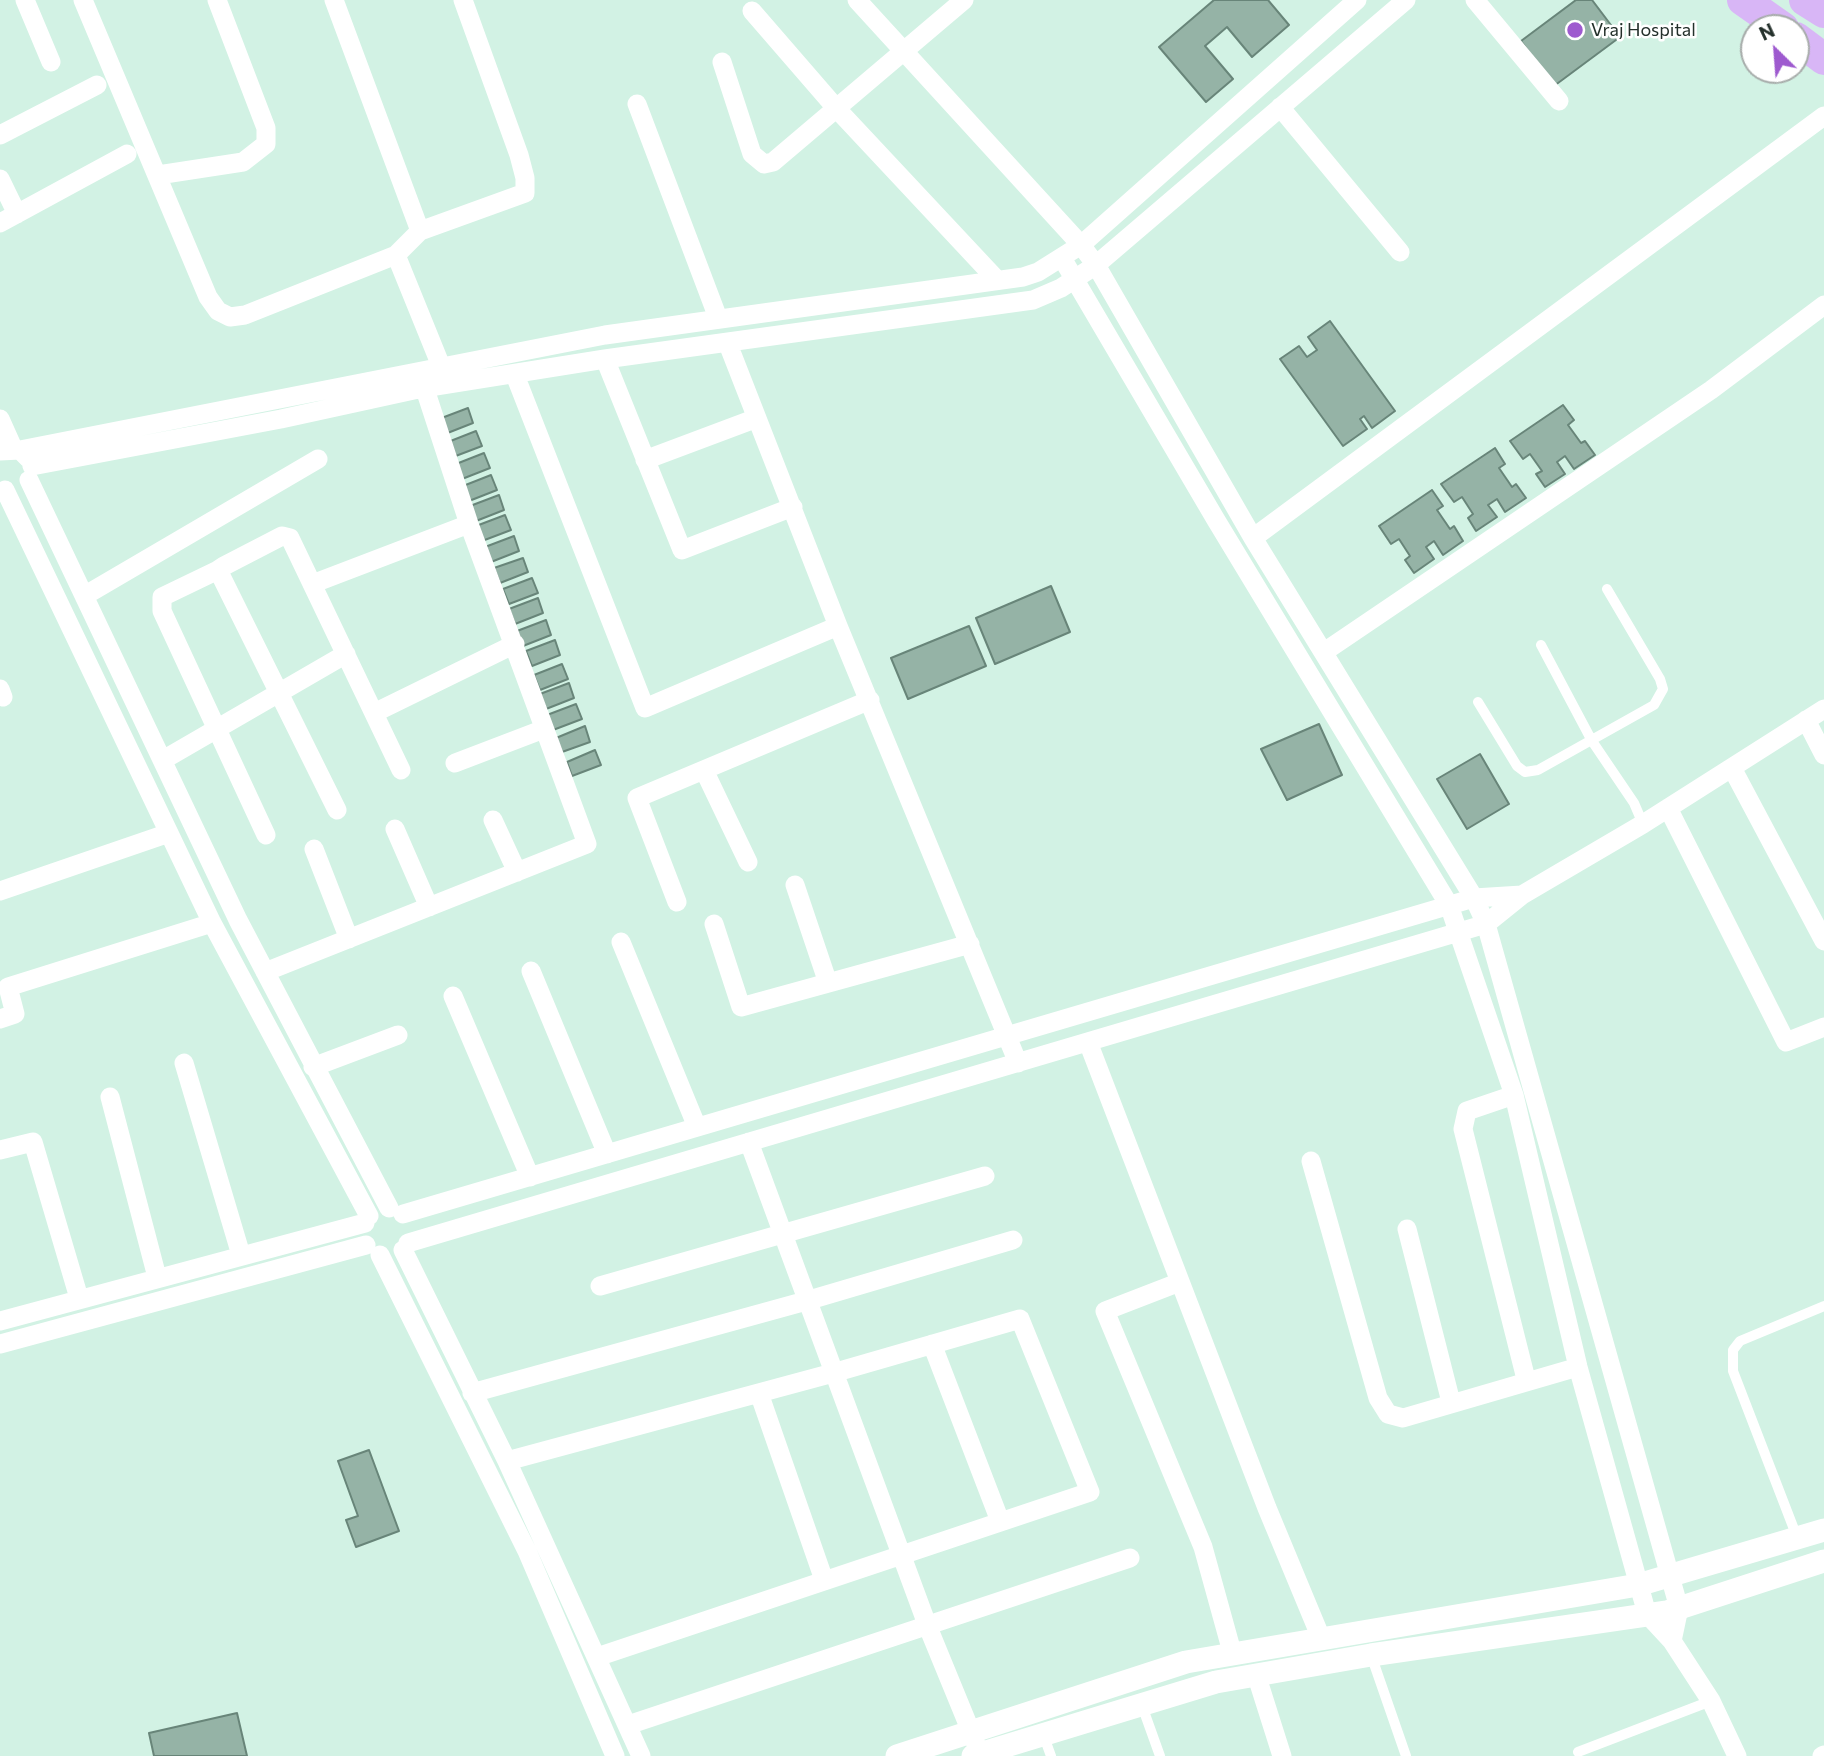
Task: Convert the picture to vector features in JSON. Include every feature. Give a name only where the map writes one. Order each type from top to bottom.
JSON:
[{"type":"highway","points":[[1743,0],[1763,14]]},
{"type":"highway","points":[[1805,0],[1824,12]]},
{"type":"street","points":[[25,0],[51,62]]},
{"type":"street","points":[[83,0],[208,297],[218,312],[230,317],[245,315],[396,255],[420,231],[525,193],[526,178],[519,155],[463,0]]},
{"type":"street","points":[[158,175],[243,162],[266,144],[266,128],[217,0]]},
{"type":"street","points":[[334,0],[420,231]]},
{"type":"street","points":[[858,0],[1082,244],[1254,538],[1474,898],[1486,924],[1679,1608],[1672,1641]]},
{"type":"street","points":[[615,1756],[527,1551],[373,1250],[363,1238],[367,1219],[212,923],[2,489],[19,489],[31,473],[281,419],[421,379],[441,366],[605,335],[1023,277],[1062,258],[1082,244],[1357,0]]},
{"type":"street","points":[[11,450],[421,379],[515,374],[605,359],[1014,305],[1042,296],[1076,279],[1096,265],[1406,0]]},
{"type":"street","points":[[1475,0],[1559,101]]},
{"type":"street","points":[[722,62],[752,154],[764,164],[780,157],[960,1]]},
{"type":"street","points":[[752,11],[836,108],[997,280]]},
{"type":"street","points":[[0,135],[97,85]]},
{"type":"street","points":[[638,104],[718,318]]},
{"type":"street","points":[[1280,107],[1399,251]]},
{"type":"street","points":[[1254,538],[1824,116]]},
{"type":"street","points":[[0,179],[9,219],[127,154]]},
{"type":"street","points":[[396,255],[441,366]]},
{"type":"street","points":[[1062,258],[1449,905],[1461,932],[1514,1095],[1577,1367],[1647,1615],[1672,1641],[1711,1700],[1737,1756]]},
{"type":"street","points":[[1324,652],[1711,390],[1824,305]]},
{"type":"street","points":[[728,344],[838,625],[1018,1063]]},
{"type":"street","points":[[605,359],[681,550],[793,507]]},
{"type":"street","points":[[515,374],[645,708],[838,625]]},
{"type":"street","points":[[265,972],[587,844],[469,524],[421,379]]},
{"type":"street","points":[[645,460],[757,418]]},
{"type":"street","points":[[0,419],[11,450],[31,473],[84,596],[313,1067],[396,1211],[410,1228],[406,1247],[641,1756]]},
{"type":"street","points":[[84,596],[318,459]]},
{"type":"street","points":[[312,584],[469,524]]},
{"type":"street","points":[[266,835],[162,611],[162,597],[282,536],[290,538],[401,770]]},
{"type":"street","points":[[218,570],[337,810]]},
{"type":"street","points":[[374,713],[515,643]]},
{"type":"street","points":[[163,760],[346,654]]},
{"type":"street","points":[[1328,706],[1350,695]]},
{"type":"street","points":[[677,902],[637,798],[870,701]]},
{"type":"street","points":[[0,1343],[373,1250],[388,1256],[406,1247],[749,1142],[1486,924],[1522,895],[1643,824],[1824,709]]},
{"type":"street","points":[[1806,720],[1824,755]]},
{"type":"street","points":[[455,763],[544,729]]},
{"type":"street","points":[[1732,768],[1824,941]]},
{"type":"street","points":[[704,770],[748,862]]},
{"type":"street","points":[[1668,808],[1786,1042],[1824,1027]]},
{"type":"street","points":[[493,820],[517,872]]},
{"type":"street","points":[[395,829],[429,907]]},
{"type":"street","points":[[0,891],[169,833]]},
{"type":"street","points":[[314,849],[349,939]]},
{"type":"street","points":[[794,885],[828,983]]},
{"type":"street","points":[[0,1321],[396,1211],[530,1177],[1474,898],[1522,895]]},
{"type":"street","points":[[0,1019],[15,1014],[8,987],[212,923]]},
{"type":"street","points":[[714,924],[741,1007],[970,944]]},
{"type":"street","points":[[621,942],[697,1127]]},
{"type":"street","points":[[531,971],[607,1154]]},
{"type":"street","points":[[453,996],[530,1177]]},
{"type":"street","points":[[313,1067],[398,1035]]},
{"type":"street","points":[[1088,1042],[1321,1638]]},
{"type":"street","points":[[184,1062],[241,1255]]},
{"type":"street","points":[[1514,1095],[1467,1111],[1463,1129],[1526,1380]]},
{"type":"street","points":[[110,1097],[157,1277]]},
{"type":"street","points":[[0,1150],[33,1142],[79,1298]]},
{"type":"street","points":[[749,1142],[928,1628],[972,1732],[976,1755],[1216,1682],[1371,1655],[1647,1615],[1679,1608],[1824,1561]]},
{"type":"street","points":[[1311,1161],[1383,1408],[1388,1414],[1403,1418],[1577,1367]]},
{"type":"street","points":[[600,1286],[985,1176]]},
{"type":"street","points":[[1407,1229],[1451,1402]]},
{"type":"street","points":[[472,1392],[806,1301],[1013,1240]]},
{"type":"street","points":[[1180,1282],[1105,1311],[1203,1547],[1232,1653]]},
{"type":"street","points":[[507,1461],[833,1373],[1020,1319],[1090,1492],[901,1553],[597,1657]]},
{"type":"street","points":[[932,1344],[1000,1521]]},
{"type":"street","points":[[759,1393],[824,1580]]},
{"type":"street","points":[[897,1756],[1173,1666],[1232,1653],[1638,1585],[1824,1530]]},
{"type":"street","points":[[628,1725],[928,1628],[1130,1558]]},
{"type":"street","points":[[1256,1674],[1282,1756]]},
{"type":"lane","points":[[1478,702],[1517,766],[1525,772],[1538,770],[1654,705],[1663,689],[1607,589]]},
{"type":"lane","points":[[1541,645],[1592,741],[1633,803],[1643,824]]},
{"type":"lane","points":[[1797,1537],[1733,1371],[1733,1350],[1740,1341],[1824,1306]]},
{"type":"lane","points":[[1371,1655],[1406,1756]]},
{"type":"lane","points":[[1578,1752],[1711,1700]]},
{"type":"lane","points":[[1141,1703],[1160,1756]]},
{"type":"lane","points":[[1043,1734],[1051,1756]]},
{"type":"building","points":[[1214,0],[1268,0],[1289,25],[1252,57],[1227,27],[1205,46],[1233,79],[1206,102],[1159,47]]},
{"type":"building","points":[[1576,0],[1592,0],[1620,37],[1554,86],[1521,41]]},
{"type":"building","points":[[1330,321],[1395,411],[1372,428],[1364,416],[1360,419],[1367,429],[1343,446],[1280,359],[1299,346],[1307,357],[1317,350],[1308,337]]},
{"type":"building","points":[[1563,405],[1574,420],[1568,425],[1581,443],[1585,441],[1595,455],[1574,469],[1565,456],[1557,462],[1565,474],[1545,487],[1536,474],[1542,471],[1530,454],[1523,459],[1510,441]]},
{"type":"building","points":[[468,408],[473,423],[445,434],[439,419]]},
{"type":"building","points":[[476,431],[482,446],[453,457],[448,442]]},
{"type":"building","points":[[1495,448],[1505,464],[1499,468],[1512,487],[1516,484],[1526,498],[1505,512],[1497,499],[1488,505],[1497,517],[1476,531],[1468,518],[1473,514],[1462,497],[1454,502],[1441,484]]},
{"type":"building","points":[[484,453],[490,468],[462,479],[456,464]]},
{"type":"building","points":[[491,475],[497,490],[469,501],[463,486]]},
{"type":"building","points":[[1432,490],[1443,506],[1437,510],[1450,529],[1454,526],[1463,541],[1443,555],[1434,541],[1426,547],[1434,559],[1414,573],[1405,560],[1410,556],[1399,539],[1391,544],[1379,526]]},
{"type":"building","points":[[499,495],[504,510],[476,521],[470,506]]},
{"type":"building","points":[[505,515],[511,530],[482,541],[476,526]]},
{"type":"building","points":[[514,536],[519,551],[491,562],[485,547]]},
{"type":"building","points":[[523,558],[528,572],[500,583],[494,568]]},
{"type":"building","points":[[532,578],[538,593],[509,604],[503,589]]},
{"type":"building","points":[[1051,586],[1070,632],[995,664],[976,618]]},
{"type":"building","points":[[538,598],[543,613],[515,624],[509,609]]},
{"type":"building","points":[[546,620],[551,635],[523,646],[517,631]]},
{"type":"building","points":[[969,626],[986,666],[908,699],[891,658]]},
{"type":"building","points":[[555,640],[560,655],[532,666],[526,651]]},
{"type":"building","points":[[562,664],[568,679],[540,690],[534,675]]},
{"type":"building","points":[[569,683],[574,698],[546,709],[540,694]]},
{"type":"building","points":[[576,704],[582,719],[553,730],[547,715]]},
{"type":"building","points":[[1319,724],[1342,775],[1287,800],[1261,749]]},
{"type":"building","points":[[585,726],[590,742],[562,752],[556,738]]},
{"type":"building","points":[[595,750],[601,765],[572,776],[567,762]]},
{"type":"building","points":[[1480,754],[1509,804],[1467,829],[1437,779]]},
{"type":"building","points":[[369,1450],[399,1531],[356,1547],[346,1520],[358,1516],[338,1461]]},
{"type":"building","points":[[237,1713],[247,1756],[154,1756],[149,1733]]},
{"type":"place","name":"Vraj Hospital","points":[[1575,30]]}]
